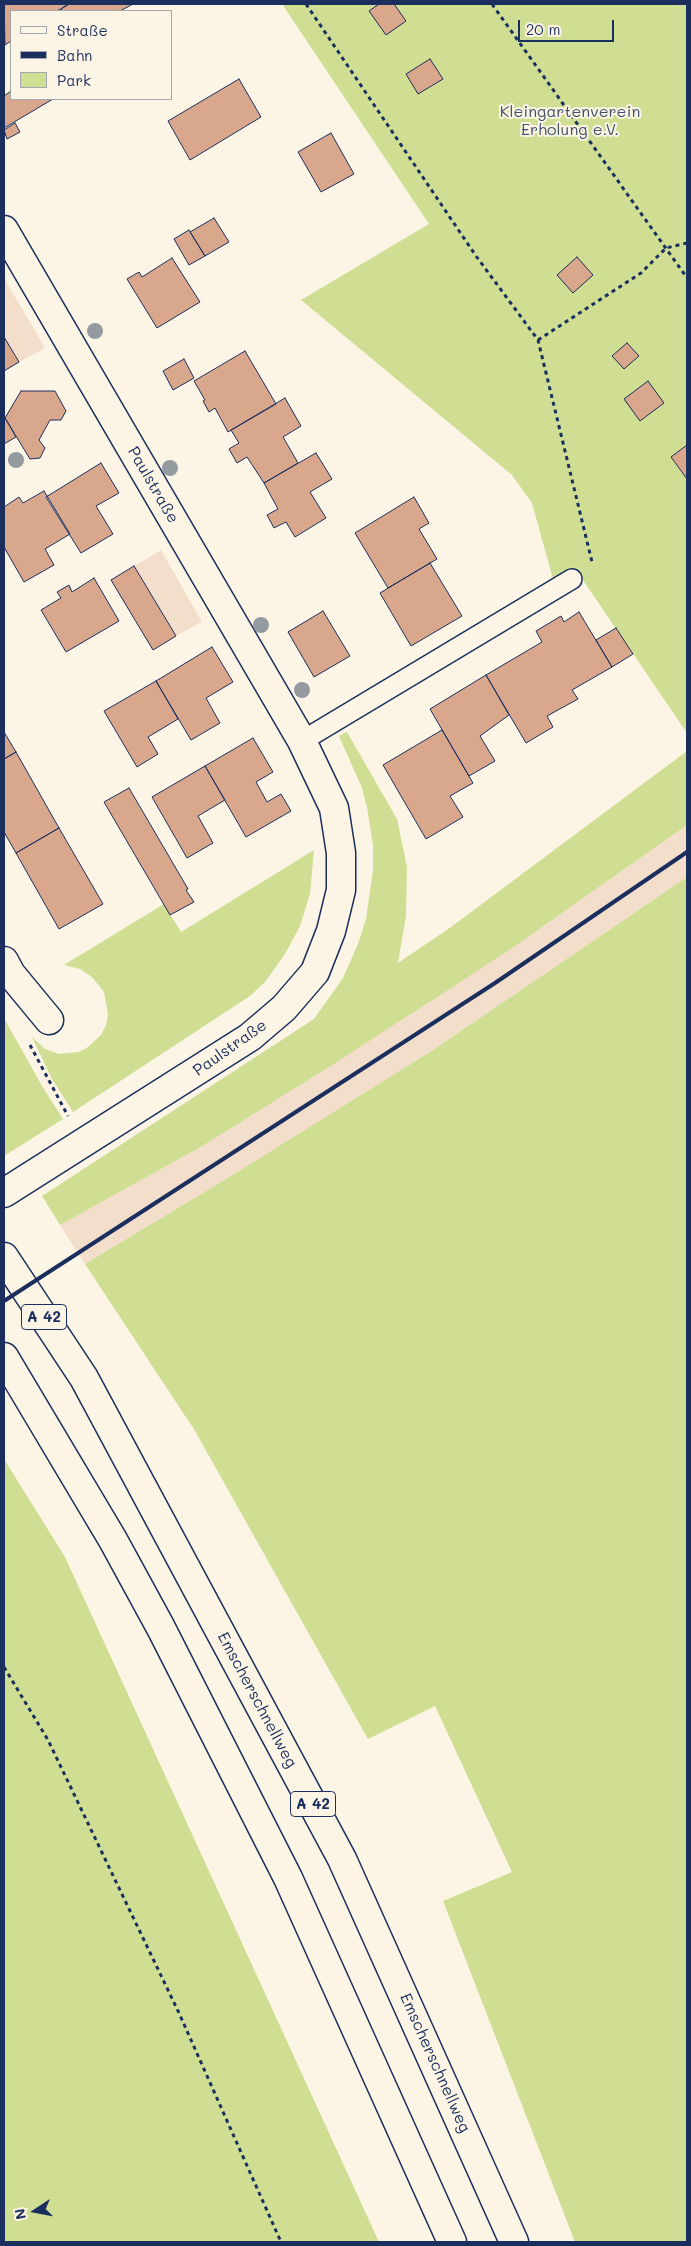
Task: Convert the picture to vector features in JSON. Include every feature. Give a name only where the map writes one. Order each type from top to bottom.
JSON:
[{"type":"main road","name":"Paulstraße","points":[[4,230],[302,741],[334,808],[341,853],[341,890],[331,931],[315,972],[284,1008],[250,1037],[4,1193]]},
{"type":"main road","points":[[4,961],[11,974],[49,1020]]},
{"type":"main road","name":"Emscherschnellweg","points":[[4,1257],[84,1378],[342,1859],[514,2242]]},
{"type":"main road","points":[[4,1357],[108,1532],[166,1636],[288,1878],[452,2242]]},
{"type":"lane","points":[[302,741],[572,579]]},
{"type":"path","points":[[306,4],[476,256],[538,340],[593,563],[572,579]]},
{"type":"path","points":[[492,4],[687,278]]},
{"type":"path","points":[[538,340],[641,273],[666,248],[687,244]]},
{"type":"path","points":[[49,1081],[65,1110]]},
{"type":"path","points":[[4,1667],[52,1749],[179,2013],[281,2242]]},
{"type":"shaded area","points":[[4,278],[45,348],[19,362],[4,337]]},
{"type":"shaded area","points":[[161,550],[202,622],[176,636],[134,566]]},
{"type":"shaded area","points":[[687,825],[687,877],[430,1052],[85,1264],[60,1225],[199,1148],[508,951]]},
{"type":"green space","name":"Kleingartenverein Erholung e.V.","points":[[282,4],[687,4],[687,733],[574,567],[553,579],[532,503],[512,475],[301,300],[429,224]]},
{"type":"green space","points":[[347,732],[397,819],[407,867],[406,916],[398,963],[451,927],[687,751],[687,825],[508,951],[332,1065],[199,1148],[60,1225],[42,1196],[314,1019],[343,978],[358,944],[366,919],[373,870],[373,845],[367,807],[362,788],[339,736]]},
{"type":"green space","points":[[314,850],[310,894],[300,926],[285,954],[265,982],[250,996],[73,1112],[52,1079],[32,1037],[45,1049],[59,1054],[79,1052],[88,1047],[101,1035],[106,1025],[108,1014],[104,992],[92,977],[80,969],[64,965],[164,904],[181,932]]},
{"type":"green space","points":[[687,877],[687,2242],[575,2242],[443,1901],[512,1872],[435,1706],[368,1739],[195,1431],[85,1264],[430,1052]]},
{"type":"green space","points":[[4,1018],[63,1119],[4,1156]]},
{"type":"green space","points":[[4,1459],[65,1557],[379,2242],[4,2242]]},
{"type":"building","points":[[4,4],[68,4],[59,10],[10,10],[10,42],[5,45]]},
{"type":"building","points":[[68,4],[133,4],[122,10],[61,9]]},
{"type":"building","points":[[379,4],[394,4],[406,21],[386,35],[369,11]]},
{"type":"building","points":[[430,59],[443,79],[418,94],[406,74]]},
{"type":"building","points":[[239,79],[261,117],[190,160],[168,121]]},
{"type":"building","points":[[10,92],[10,100],[51,100],[4,128],[4,96]]},
{"type":"building","points":[[15,123],[20,132],[7,139],[4,130]]},
{"type":"building","points":[[331,133],[354,174],[321,192],[298,152]]},
{"type":"building","points":[[214,218],[229,242],[205,256],[190,232]]},
{"type":"building","points":[[189,230],[205,256],[189,265],[174,239]]},
{"type":"building","points":[[577,257],[593,275],[573,293],[557,275]]},
{"type":"building","points":[[172,258],[200,302],[157,328],[127,279],[139,272],[142,277]]},
{"type":"building","points":[[4,337],[19,362],[4,371]]},
{"type":"building","points":[[627,343],[639,356],[624,369],[612,356]]},
{"type":"building","points":[[245,351],[276,404],[228,432],[215,408],[209,412],[203,401],[205,400],[194,381]]},
{"type":"building","points":[[184,359],[194,378],[173,390],[163,371]]},
{"type":"building","points":[[648,381],[664,403],[640,421],[624,399]]},
{"type":"building","points":[[21,391],[55,391],[66,411],[61,420],[50,420],[39,440],[45,448],[40,458],[30,459],[5,418]]},
{"type":"building","points":[[285,398],[301,426],[283,437],[298,463],[264,483],[247,457],[237,463],[229,449],[239,443],[231,430]]},
{"type":"building","points":[[4,416],[16,437],[4,444]]},
{"type":"building","points":[[687,445],[687,479],[671,457]]},
{"type":"building","points":[[316,453],[332,479],[310,492],[326,518],[295,537],[286,522],[274,528],[267,515],[278,509],[264,483]]},
{"type":"building","points":[[101,463],[119,493],[96,506],[113,534],[81,553],[46,497]]},
{"type":"building","points":[[44,491],[70,534],[45,549],[54,565],[24,582],[4,547],[4,507],[19,497],[23,503]]},
{"type":"building","points":[[414,497],[429,523],[419,529],[437,559],[388,588],[355,533]]},
{"type":"building","points":[[430,563],[462,616],[411,646],[380,593]]},
{"type":"building","points":[[134,566],[176,636],[153,650],[111,580]]},
{"type":"building","points":[[94,578],[119,621],[66,652],[41,610],[61,598],[57,592],[69,585],[72,592]]},
{"type":"building","points":[[323,611],[350,656],[314,677],[288,632]]},
{"type":"building","points":[[579,612],[612,667],[572,690],[578,699],[547,716],[553,727],[526,743],[486,675],[542,642],[536,631],[561,616],[564,622]]},
{"type":"building","points":[[616,628],[633,654],[612,667],[596,640]]},
{"type":"building","points":[[212,647],[233,682],[206,698],[220,723],[191,740],[156,681]]},
{"type":"building","points":[[486,675],[509,715],[480,736],[495,761],[469,776],[430,709]]},
{"type":"building","points":[[156,681],[178,719],[148,737],[158,754],[137,767],[104,711]]},
{"type":"building","points":[[442,730],[473,783],[450,796],[463,817],[426,839],[383,765]]},
{"type":"building","points":[[4,732],[16,752],[4,759]]},
{"type":"building","points":[[253,738],[273,772],[256,782],[267,802],[281,794],[291,811],[246,837],[205,766]]},
{"type":"building","points":[[16,752],[59,828],[16,853],[4,832],[4,759]]},
{"type":"building","points":[[205,766],[225,800],[198,816],[213,843],[187,858],[152,797]]},
{"type":"building","points":[[129,788],[194,902],[170,915],[104,802]]},
{"type":"building","points":[[59,828],[103,904],[59,929],[16,853]]},
{"type":"railway","points":[[4,1301],[495,983],[687,852]]}]
